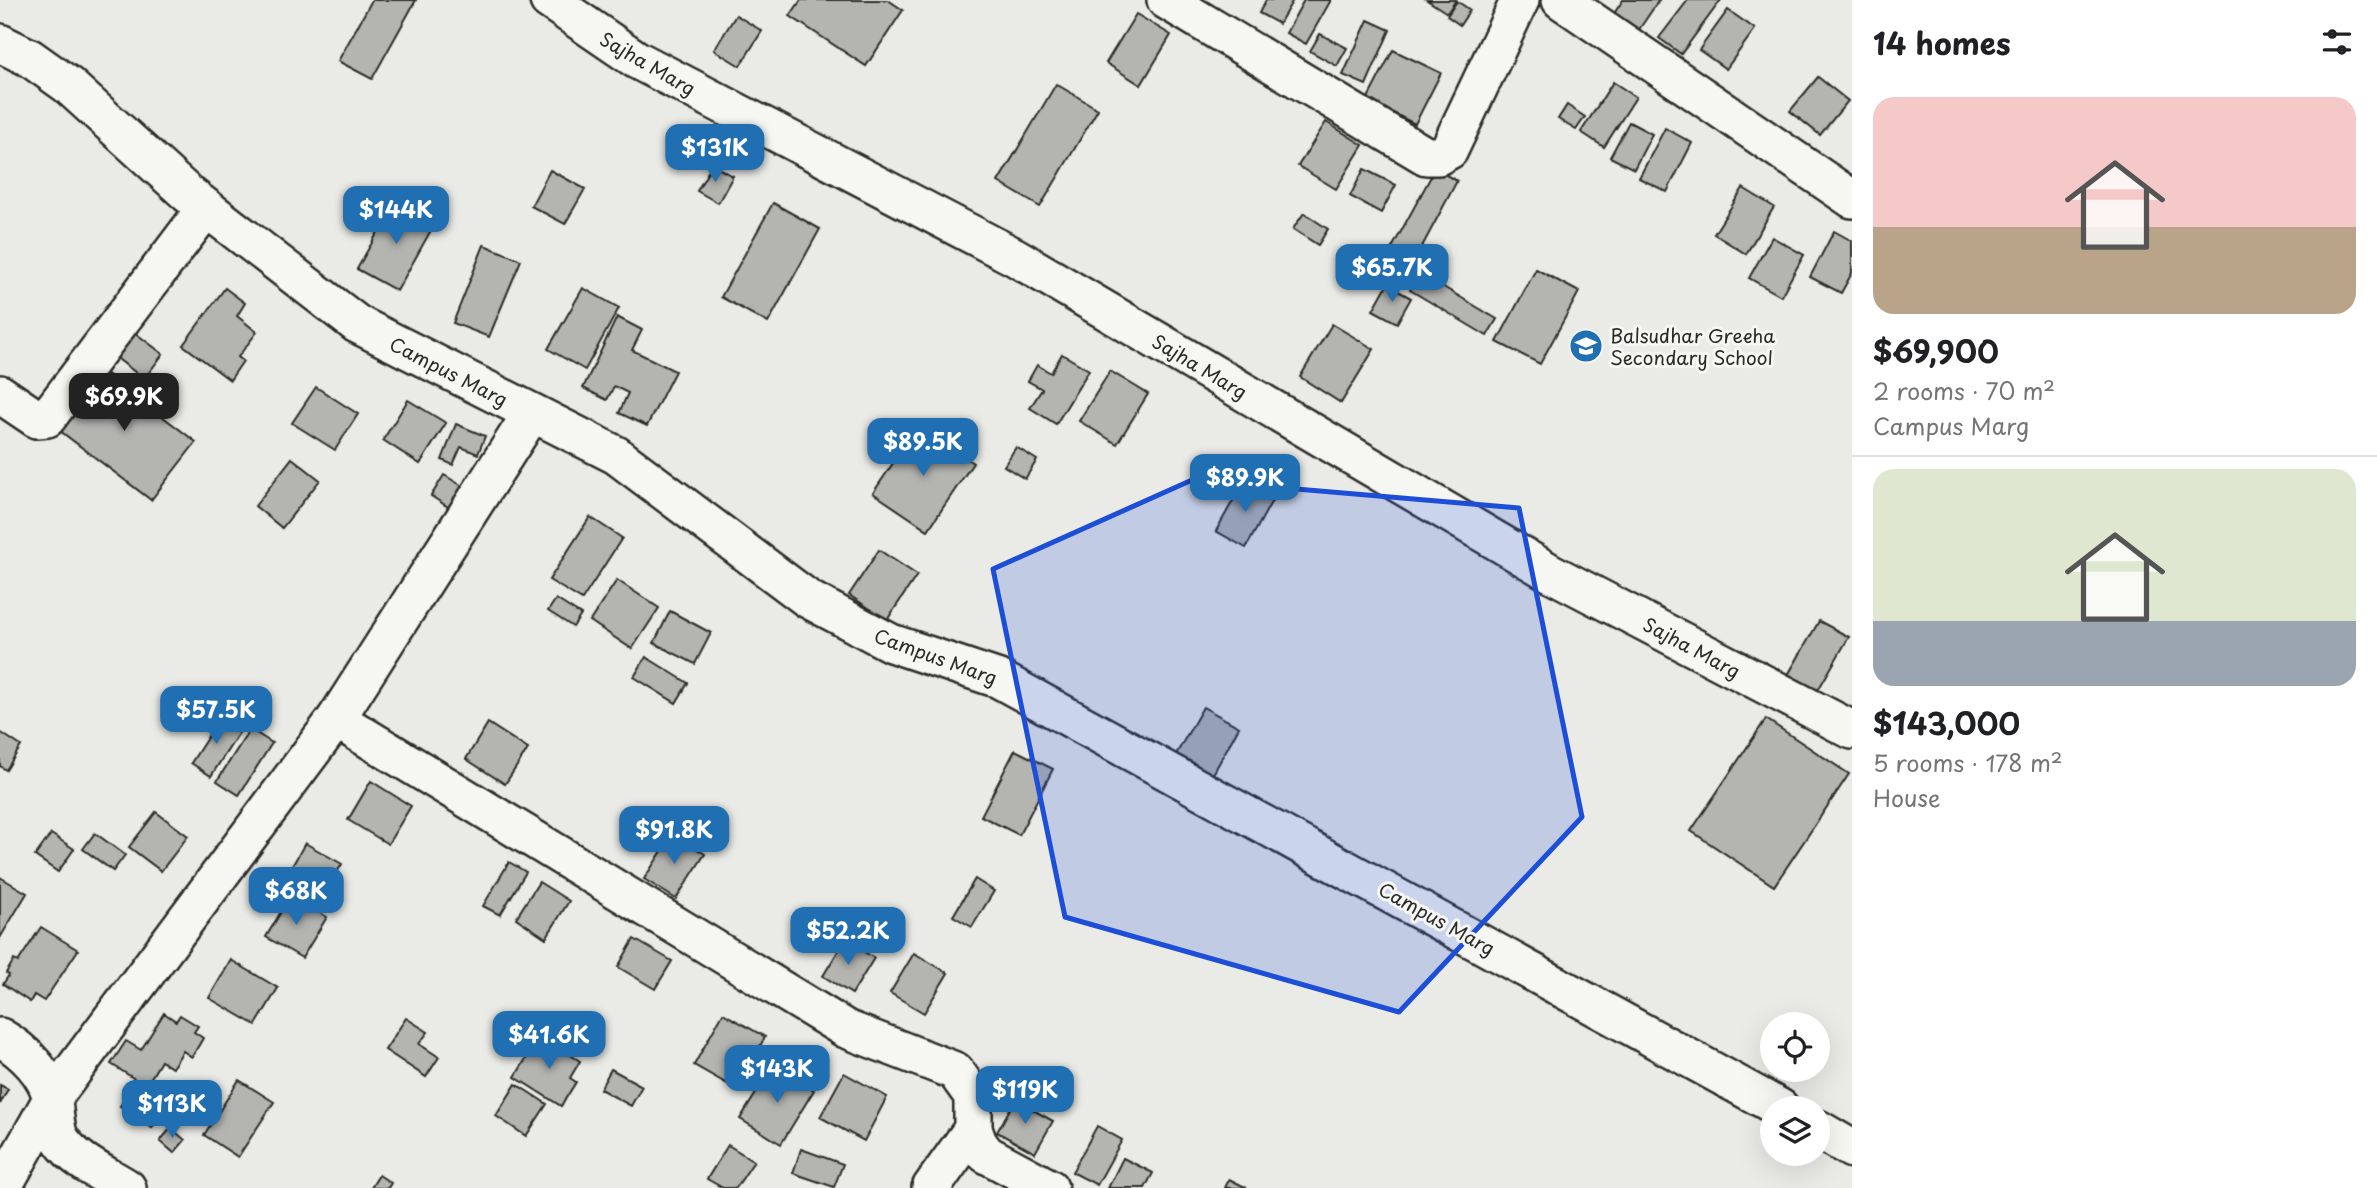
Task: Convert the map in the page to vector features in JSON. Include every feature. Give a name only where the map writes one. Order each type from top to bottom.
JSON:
[{"type":"street","name":"Sajha Marg","points":[[550,0],[637,60],[1015,257],[1551,573],[1852,730]]},
{"type":"street","points":[[1166,0],[1426,156],[1438,156],[1448,150],[1520,0]]},
{"type":"street","points":[[1561,0],[1852,199]]},
{"type":"street","name":"Campus Marg","points":[[0,43],[30,58],[68,85],[187,193],[357,324],[616,456],[808,599],[891,643],[999,679],[1760,1097]]},
{"type":"street","points":[[0,394],[37,419],[47,418],[206,208]]},
{"type":"street","points":[[2,1188],[52,1099],[336,719],[532,413]]},
{"type":"street","points":[[336,719],[846,1029],[955,1071],[973,1096],[973,1129],[986,1154],[1049,1188]]},
{"type":"street","points":[[0,1037],[11,1043],[37,1068],[52,1099],[59,1137],[70,1151],[127,1188]]},
{"type":"street","points":[[931,1188],[973,1129]]},
{"type":"street","points":[[1830,1136],[1852,1149]]},
{"type":"highlighted area","points":[[1192,480],[1519,508],[1582,817],[1399,1012],[1065,917],[993,569]]},
{"type":"building","points":[[372,0],[416,0],[372,79],[338,61]]},
{"type":"building","points":[[801,0],[888,0],[903,10],[866,66],[790,16]]},
{"type":"building","points":[[1266,0],[1293,0],[1279,24],[1259,13]]},
{"type":"building","points":[[1304,0],[1331,0],[1306,44],[1286,33]]},
{"type":"building","points":[[1427,0],[1456,0],[1447,13]]},
{"type":"building","points":[[1623,0],[1659,0],[1638,31],[1613,15]]},
{"type":"building","points":[[1688,0],[1721,0],[1681,54],[1659,38]]},
{"type":"building","points":[[1457,1],[1470,10],[1460,25],[1447,16]]},
{"type":"building","points":[[1728,10],[1755,29],[1726,69],[1699,50]]},
{"type":"building","points":[[1136,14],[1171,35],[1141,85],[1106,63]]},
{"type":"building","points":[[736,15],[762,31],[740,66],[714,50]]},
{"type":"building","points":[[1368,20],[1390,30],[1366,85],[1343,75]]},
{"type":"building","points":[[1320,34],[1347,48],[1337,66],[1310,51]]},
{"type":"building","points":[[1393,50],[1441,73],[1415,124],[1367,100]]},
{"type":"building","points":[[1818,77],[1848,101],[1820,135],[1790,111]]},
{"type":"building","points":[[1613,82],[1636,97],[1604,147],[1581,132]]},
{"type":"building","points":[[1056,84],[1098,109],[1040,207],[998,182]]},
{"type":"building","points":[[1567,105],[1585,117],[1576,130],[1558,119]]},
{"type":"building","points":[[1326,122],[1363,145],[1336,189],[1298,166]]},
{"type":"building","points":[[1629,122],[1652,134],[1634,169],[1610,157]]},
{"type":"building","points":[[1665,128],[1692,143],[1667,192],[1639,178]]},
{"type":"building","points":[[712,165],[733,176],[718,203],[697,191]]},
{"type":"building","points":[[1364,169],[1396,185],[1381,213],[1350,196]]},
{"type":"building","points":[[1435,169],[1457,181],[1410,269],[1387,257]]},
{"type":"building","points":[[550,170],[585,189],[565,224],[531,206]]},
{"type":"building","points":[[1743,188],[1774,207],[1746,254],[1714,234]]},
{"type":"building","points":[[395,202],[435,223],[397,291],[357,269]]},
{"type":"building","points":[[773,203],[820,229],[768,323],[721,297]]},
{"type":"building","points":[[1304,213],[1328,229],[1318,245],[1293,229]]},
{"type":"building","points":[[1834,231],[1852,241],[1852,273],[1841,293],[1810,277]]},
{"type":"building","points":[[1772,237],[1804,255],[1781,296],[1749,278]]},
{"type":"building","points":[[484,245],[521,260],[489,337],[453,323]]},
{"type":"building","points":[[1536,269],[1579,292],[1540,364],[1497,342]]},
{"type":"building","points":[[1420,273],[1497,319],[1487,336],[1410,290]]},
{"type":"building","points":[[1387,285],[1411,298],[1397,323],[1373,310]]},
{"type":"building","points":[[225,288],[245,303],[237,316],[257,332],[238,357],[243,361],[230,380],[183,345]]},
{"type":"building","points":[[583,288],[619,308],[585,370],[548,349]]},
{"type":"building","points":[[617,317],[642,330],[632,350],[675,371],[647,426],[619,413],[628,393],[614,386],[607,400],[583,388]]},
{"type":"building","points":[[1332,324],[1374,349],[1341,403],[1300,377]]},
{"type":"building","points":[[134,332],[163,354],[144,379],[114,356]]},
{"type":"building","points":[[1062,354],[1089,370],[1056,424],[1030,408],[1042,389],[1028,381],[1037,365],[1051,373]]},
{"type":"building","points":[[96,366],[196,442],[151,500],[51,424]]},
{"type":"building","points":[[1110,371],[1148,394],[1117,444],[1079,421]]},
{"type":"building","points":[[316,387],[358,414],[335,450],[292,423]]},
{"type":"building","points":[[408,400],[446,423],[420,464],[383,440]]},
{"type":"building","points":[[456,424],[485,436],[478,454],[461,447],[453,465],[442,460]]},
{"type":"building","points":[[918,426],[973,463],[928,530],[873,493]]},
{"type":"building","points":[[1016,447],[1037,460],[1025,479],[1004,466]]},
{"type":"building","points":[[292,458],[320,480],[282,528],[255,506]]},
{"type":"building","points":[[444,475],[469,490],[456,512],[431,496]]},
{"type":"building","points":[[1244,481],[1274,497],[1246,548],[1216,531]]},
{"type":"building","points":[[590,517],[622,538],[582,600],[549,580]]},
{"type":"building","points":[[879,550],[917,575],[887,620],[849,595]]},
{"type":"building","points":[[617,580],[659,608],[632,649],[590,621]]},
{"type":"building","points":[[556,599],[581,615],[573,627],[548,611]]},
{"type":"building","points":[[670,611],[711,633],[695,664],[654,643]]},
{"type":"building","points":[[1819,621],[1849,637],[1817,692],[1788,675]]},
{"type":"building","points":[[646,657],[688,683],[676,703],[634,677]]},
{"type":"building","points":[[1203,707],[1239,727],[1212,776],[1175,756]]},
{"type":"building","points":[[221,716],[242,728],[211,776],[191,763]]},
{"type":"building","points":[[1766,719],[1849,774],[1774,886],[1691,831]]},
{"type":"building","points":[[488,723],[528,749],[505,784],[466,759]]},
{"type":"building","points":[[250,729],[272,743],[239,795],[217,781]]},
{"type":"building","points":[[0,732],[21,746],[6,770],[0,766]]},
{"type":"building","points":[[1015,750],[1053,769],[1019,835],[981,816]]},
{"type":"building","points":[[371,781],[411,806],[388,844],[348,820]]},
{"type":"building","points":[[156,812],[188,836],[161,871],[129,847]]},
{"type":"building","points":[[95,833],[125,855],[113,871],[83,849]]},
{"type":"building","points":[[51,834],[74,849],[58,872],[35,856]]},
{"type":"building","points":[[673,834],[705,854],[676,899],[644,879]]},
{"type":"building","points":[[305,843],[342,864],[323,895],[287,875]]},
{"type":"building","points":[[509,862],[526,872],[500,915],[483,906]]},
{"type":"building","points":[[0,877],[27,893],[0,938]]},
{"type":"building","points":[[975,879],[994,891],[972,927],[953,916]]},
{"type":"building","points":[[539,882],[569,901],[546,938],[516,918]]},
{"type":"building","points":[[291,895],[327,917],[302,958],[266,937]]},
{"type":"building","points":[[41,927],[78,950],[44,1001],[34,995],[30,1002],[3,984],[14,960],[18,962]]},
{"type":"building","points":[[634,939],[672,961],[655,989],[618,967]]},
{"type":"building","points":[[845,940],[874,958],[852,994],[823,976]]},
{"type":"building","points":[[914,953],[948,973],[924,1013],[890,993]]},
{"type":"building","points":[[231,960],[278,988],[256,1025],[209,998]]},
{"type":"building","points":[[164,1013],[176,1021],[180,1015],[198,1026],[194,1032],[203,1038],[192,1057],[183,1051],[172,1068],[161,1061],[146,1086],[111,1064],[126,1041],[141,1050]]},
{"type":"building","points":[[723,1013],[765,1037],[736,1089],[694,1065]]},
{"type":"building","points":[[406,1018],[428,1032],[419,1044],[439,1057],[426,1077],[385,1050]]},
{"type":"building","points":[[540,1036],[580,1061],[570,1078],[576,1082],[561,1106],[515,1077]]},
{"type":"building","points":[[773,1066],[814,1090],[781,1144],[740,1119]]},
{"type":"building","points":[[611,1069],[642,1086],[631,1106],[600,1089]]},
{"type":"building","points":[[844,1073],[887,1097],[864,1141],[820,1117]]},
{"type":"building","points":[[239,1080],[274,1102],[238,1157],[204,1135]]},
{"type":"building","points":[[516,1084],[547,1104],[526,1136],[496,1116]]},
{"type":"building","points":[[0,1085],[8,1089],[0,1104]]},
{"type":"building","points":[[131,1090],[163,1111],[152,1128],[120,1106]]},
{"type":"building","points":[[1015,1100],[1053,1121],[1035,1153],[997,1132]]},
{"type":"building","points":[[1097,1126],[1122,1140],[1097,1185],[1072,1172]]},
{"type":"building","points":[[171,1128],[185,1140],[174,1153],[160,1141]]},
{"type":"building","points":[[728,1145],[754,1161],[736,1188],[723,1188],[707,1179]]},
{"type":"building","points":[[801,1149],[843,1164],[834,1187],[793,1173]]},
{"type":"building","points":[[1123,1158],[1153,1173],[1145,1188],[1108,1188]]},
{"type":"building","points":[[379,1175],[391,1183],[388,1188],[371,1188]]},
{"type":"building","points":[[1229,1179],[1247,1188],[1225,1188]]},
{"type":"place","name":"Balsudhar Greeha Secondary School","points":[[1586,346]]}]
